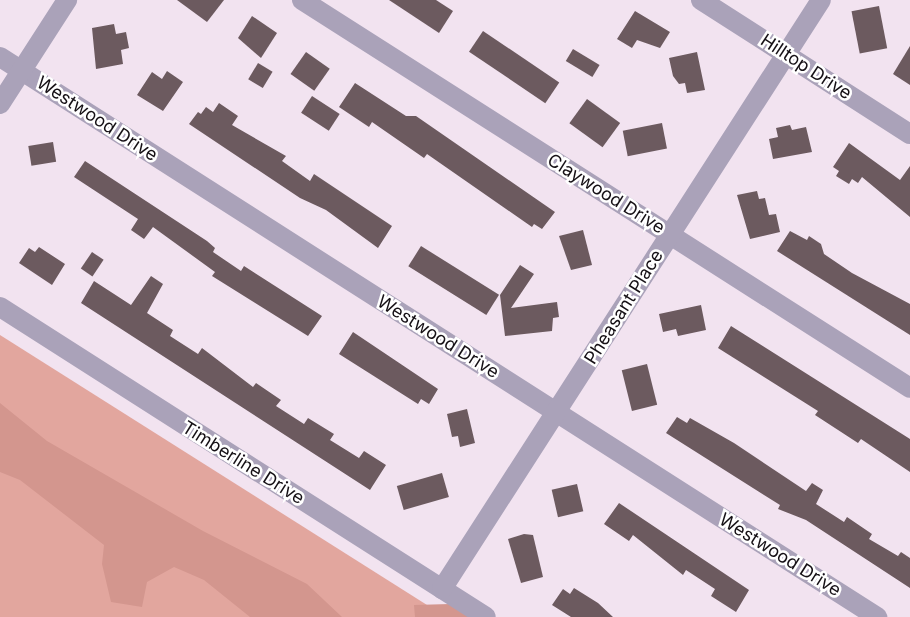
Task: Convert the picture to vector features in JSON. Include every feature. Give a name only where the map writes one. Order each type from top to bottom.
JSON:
[{"type":"street","points":[[0,104],[67,0]]},
{"type":"street","name":"Claywood Drive","points":[[302,0],[910,388]]},
{"type":"street","name":"Hilltop Drive","points":[[701,0],[910,134]]},
{"type":"street","name":"Pheasant Place","points":[[442,589],[822,0]]},
{"type":"street","name":"Westwood Drive","points":[[0,57],[877,617]]},
{"type":"street","name":"Timberline Drive","points":[[0,308],[486,617]]},
{"type":"shaded area","points":[[0,335],[446,617],[0,617]]},
{"type":"shaded area","points":[[0,403],[47,441],[203,531],[307,584],[342,617],[250,617],[204,580],[174,567],[147,582],[142,607],[111,602],[102,564],[104,545],[20,480],[0,472]]},
{"type":"shaded area","points":[[450,604],[470,617],[415,617],[414,605]]},
{"type":"building","points":[[177,0],[224,0],[207,22]]},
{"type":"building","points":[[389,0],[436,0],[453,11],[439,33]]},
{"type":"building","points":[[879,6],[887,48],[860,54],[852,11]]},
{"type":"building","points":[[635,11],[670,32],[660,48],[637,40],[632,48],[617,39]]},
{"type":"building","points":[[252,16],[277,33],[261,58],[238,38]]},
{"type":"building","points":[[114,24],[116,34],[126,32],[129,48],[121,50],[123,64],[96,69],[92,28]]},
{"type":"building","points":[[483,31],[559,82],[545,103],[469,52]]},
{"type":"building","points":[[910,46],[910,85],[893,74]]},
{"type":"building","points":[[573,49],[600,65],[592,77],[566,61]]},
{"type":"building","points":[[306,52],[330,69],[314,91],[291,74]]},
{"type":"building","points":[[697,52],[705,90],[687,93],[685,83],[679,84],[673,76],[669,58]]},
{"type":"building","points":[[258,63],[273,72],[263,88],[248,79]]},
{"type":"building","points":[[167,71],[183,82],[163,111],[137,95],[152,72],[162,79]]},
{"type":"building","points":[[355,83],[406,116],[416,116],[555,212],[542,229],[534,224],[532,227],[427,154],[424,158],[372,122],[369,127],[339,107]]},
{"type":"building","points":[[312,96],[340,114],[329,131],[301,113]]},
{"type":"building","points":[[587,99],[620,123],[603,147],[569,123]]},
{"type":"building","points":[[219,103],[238,116],[232,125],[286,156],[282,161],[310,181],[314,174],[392,226],[378,248],[326,210],[300,198],[189,124],[198,112],[201,114],[206,107],[213,112]]},
{"type":"building","points":[[662,123],[667,149],[628,156],[623,131]]},
{"type":"building","points":[[790,125],[792,130],[806,127],[812,152],[773,159],[769,139],[778,137],[776,128]]},
{"type":"building","points":[[53,142],[56,162],[31,166],[28,146]]},
{"type":"building","points":[[849,143],[900,180],[910,166],[910,217],[862,177],[858,183],[852,179],[849,184],[836,176],[839,171],[833,167]]},
{"type":"building","points":[[85,161],[207,241],[215,248],[213,252],[241,271],[244,266],[322,316],[308,336],[212,276],[215,272],[153,227],[144,239],[131,230],[138,219],[74,177]]},
{"type":"building","points":[[757,191],[759,199],[765,198],[769,215],[776,214],[780,232],[750,239],[737,195]]},
{"type":"building","points":[[583,230],[592,265],[571,270],[559,236]]},
{"type":"building","points":[[790,231],[807,240],[809,236],[821,244],[824,254],[852,273],[910,304],[910,335],[777,251]]},
{"type":"building","points":[[421,246],[499,295],[486,315],[408,266]]},
{"type":"building","points":[[39,247],[65,264],[52,285],[19,263],[29,248],[35,252]]},
{"type":"building","points":[[92,252],[104,260],[92,276],[81,269]]},
{"type":"building","points":[[520,265],[534,274],[511,308],[557,302],[559,317],[553,318],[552,331],[505,336],[500,295]]},
{"type":"building","points":[[151,276],[163,284],[147,313],[173,330],[170,336],[198,354],[202,348],[253,387],[256,383],[281,400],[276,406],[304,424],[308,418],[334,434],[330,440],[359,458],[364,451],[386,465],[370,490],[81,303],[94,281],[131,305]]},
{"type":"building","points":[[701,305],[706,330],[678,336],[676,329],[663,332],[659,314]]},
{"type":"building","points":[[731,326],[910,439],[910,472],[861,439],[858,443],[815,415],[818,411],[718,348]]},
{"type":"building","points":[[353,332],[438,389],[429,404],[421,399],[418,404],[339,354]]},
{"type":"building","points":[[647,364],[657,405],[632,411],[622,370]]},
{"type":"building","points":[[467,409],[475,443],[460,447],[458,436],[452,437],[447,414]]},
{"type":"building","points":[[677,417],[687,423],[690,418],[734,443],[806,491],[812,483],[823,490],[816,504],[844,522],[847,517],[872,534],[869,539],[898,556],[901,552],[910,558],[910,588],[806,520],[778,509],[780,505],[666,433]]},
{"type":"building","points":[[442,473],[449,497],[404,510],[397,486]]},
{"type":"building","points":[[577,484],[583,511],[558,517],[552,490]]},
{"type":"building","points":[[619,503],[749,590],[736,612],[711,596],[715,589],[686,570],[683,575],[633,535],[629,541],[604,524]]},
{"type":"building","points":[[524,534],[533,535],[543,577],[521,583],[508,539]]},
{"type":"building","points":[[574,588],[598,603],[613,617],[571,617],[552,605],[563,589],[570,594]]}]
